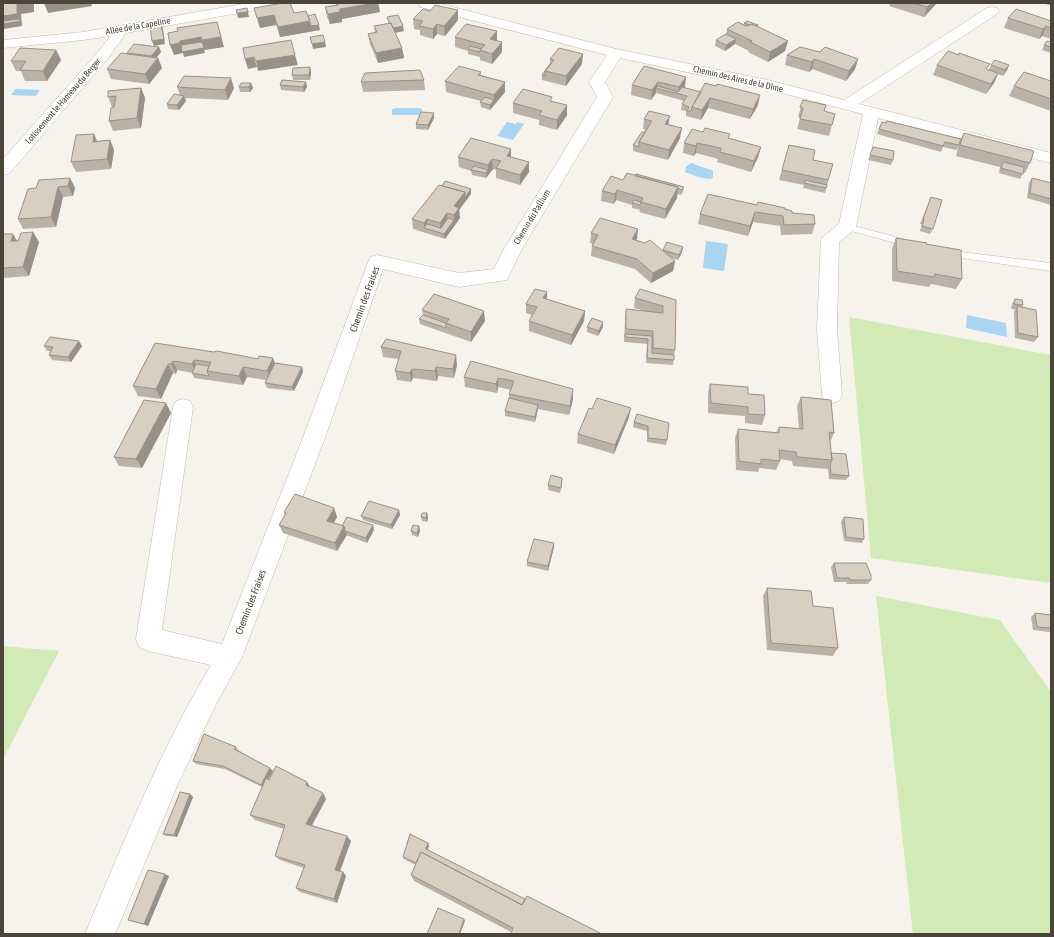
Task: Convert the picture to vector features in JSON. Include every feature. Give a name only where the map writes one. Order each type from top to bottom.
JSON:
[{"type":"street","name":"Allée de la Capeline","points":[[3,44],[83,36],[273,3]]},
{"type":"street","name":"Chemin des Aires de la Dîme","points":[[425,4],[616,53],[768,85],[1051,158]]},
{"type":"street","points":[[845,106],[992,11]]},
{"type":"street","name":"Lotissement le Hameau du Berger","points":[[3,170],[104,54],[121,30]]},
{"type":"street","points":[[83,36],[88,43],[104,54]]},
{"type":"street","name":"Chemin du Pallium","points":[[377,261],[459,280],[500,275],[513,249],[605,97],[597,82],[616,53]]},
{"type":"street","points":[[832,395],[827,329],[830,240],[847,227],[872,112]]},
{"type":"street","name":"Chemin des Fraises","points":[[100,934],[167,776],[207,696],[229,657],[315,435],[377,261]]},
{"type":"street","points":[[183,407],[148,639],[229,657]]},
{"type":"lane","points":[[847,227],[920,247]]},
{"type":"lane","points":[[934,251],[1051,267]]},
{"type":"green space","points":[[849,317],[1051,355],[1051,583],[871,558]]},
{"type":"green space","points":[[876,596],[1000,620],[1051,692],[1051,934],[913,934]]},
{"type":"green space","points":[[3,646],[59,651],[3,759]]},
{"type":"water","points":[[15,89],[40,90],[36,96],[11,95]]},
{"type":"water","points":[[419,108],[422,109],[422,113],[419,115],[392,115],[392,109]]},
{"type":"water","points":[[507,122],[524,124],[513,140],[497,136]]},
{"type":"water","points":[[693,163],[713,171],[713,177],[711,179],[698,177],[685,172],[686,167]]},
{"type":"water","points":[[706,241],[728,244],[724,271],[703,268]]},
{"type":"water","points":[[967,315],[1006,323],[1007,337],[966,328]]},
{"type":"building","points":[[3,3],[25,3],[17,4],[17,14],[3,16]]},
{"type":"building","points":[[290,3],[294,13],[306,11],[310,21],[278,27],[274,15],[257,18],[254,8]]},
{"type":"building","points":[[337,3],[376,3],[340,9],[340,12],[328,14],[325,7],[338,5]]},
{"type":"building","points":[[914,3],[932,3],[927,7]]},
{"type":"building","points":[[435,5],[458,10],[444,26],[437,24],[433,29],[419,26],[423,21],[413,19],[423,9],[430,11]]},
{"type":"building","points":[[247,8],[248,12],[237,13],[236,10]]},
{"type":"building","points":[[1016,9],[1051,21],[1051,28],[1046,26],[1043,29],[1008,18]]},
{"type":"building","points":[[315,14],[319,25],[311,26],[308,16]]},
{"type":"building","points":[[398,15],[403,26],[393,28],[387,17]]},
{"type":"building","points":[[20,19],[20,21],[3,24],[3,21]]},
{"type":"building","points":[[747,21],[758,25],[756,26],[744,23]]},
{"type":"building","points":[[217,22],[221,37],[202,40],[201,37],[180,41],[180,43],[170,45],[168,33],[178,31],[177,28]]},
{"type":"building","points":[[738,22],[746,26],[752,24],[788,41],[770,52],[750,42],[752,41],[727,29]]},
{"type":"building","points":[[391,23],[402,48],[376,53],[368,34],[377,32],[374,26]]},
{"type":"building","points":[[161,24],[164,39],[152,41],[150,26]]},
{"type":"building","points":[[466,24],[497,31],[490,39],[502,42],[492,54],[480,50],[485,45],[455,37]]},
{"type":"building","points":[[726,34],[736,39],[726,45],[716,40]]},
{"type":"building","points":[[323,35],[325,42],[312,44],[310,37]]},
{"type":"building","points":[[291,40],[295,55],[256,61],[254,57],[245,59],[243,48]]},
{"type":"building","points":[[1047,41],[1051,42],[1051,47],[1044,45]]},
{"type":"building","points":[[202,42],[204,48],[182,52],[181,45]]},
{"type":"building","points":[[134,44],[159,47],[151,56],[127,53]]},
{"type":"building","points":[[470,46],[481,49],[480,52],[468,49]]},
{"type":"building","points":[[800,47],[820,52],[825,47],[858,59],[849,71],[814,59],[812,62],[787,55]]},
{"type":"building","points":[[20,48],[56,50],[43,71],[20,70],[26,61],[11,61]]},
{"type":"building","points":[[559,48],[583,54],[566,76],[545,71],[554,60],[550,59]]},
{"type":"building","points":[[948,51],[959,55],[959,53],[990,64],[986,69],[998,73],[991,84],[937,65]]},
{"type":"building","points":[[121,53],[158,58],[145,74],[107,69]]},
{"type":"building","points":[[995,60],[1009,65],[1005,70],[991,65]]},
{"type":"building","points":[[550,64],[545,71],[545,76],[542,75]]},
{"type":"building","points":[[459,66],[481,72],[478,75],[505,82],[494,95],[445,81]]},
{"type":"building","points":[[644,66],[686,77],[679,87],[658,82],[652,90],[632,85]]},
{"type":"building","points":[[310,67],[309,75],[292,75],[293,68]]},
{"type":"building","points":[[420,70],[424,80],[361,82],[365,73]]},
{"type":"building","points":[[1024,72],[1051,81],[1051,99],[1014,86]]},
{"type":"building","points":[[184,76],[231,78],[225,90],[177,87]]},
{"type":"building","points":[[282,80],[306,82],[303,87],[280,85]]},
{"type":"building","points":[[241,83],[251,83],[249,87],[239,87]]},
{"type":"building","points":[[705,83],[716,86],[717,84],[760,95],[753,109],[710,98],[702,110],[692,107]]},
{"type":"building","points":[[658,86],[678,92],[682,87],[701,92],[691,111],[687,111],[689,107],[682,104],[687,96],[656,88]]},
{"type":"building","points":[[141,88],[137,118],[109,121],[111,108],[114,107],[116,96],[108,97],[108,91]]},
{"type":"building","points":[[523,89],[552,97],[550,101],[567,105],[557,120],[539,115],[542,111],[513,103]]},
{"type":"building","points":[[174,94],[184,96],[177,105],[167,104]]},
{"type":"building","points":[[485,97],[494,100],[490,105],[480,102]]},
{"type":"building","points":[[803,100],[826,105],[824,111],[835,114],[832,125],[800,119],[803,108],[800,107]]},
{"type":"building","points":[[649,111],[670,116],[665,124],[682,128],[669,150],[639,142],[652,121],[644,119]]},
{"type":"building","points":[[421,112],[434,113],[428,125],[416,124]]},
{"type":"building","points":[[887,121],[961,139],[959,145],[945,142],[943,146],[879,129],[882,122],[886,123]]},
{"type":"building","points":[[705,128],[730,134],[728,138],[761,147],[754,161],[720,152],[721,148],[697,143],[696,146],[684,143],[692,129],[703,132]]},
{"type":"building","points":[[642,132],[645,132],[639,142],[639,147],[633,145]]},
{"type":"building","points":[[964,133],[1034,151],[1030,163],[960,145]]},
{"type":"building","points":[[94,134],[93,142],[110,140],[107,159],[71,162],[76,135]]},
{"type":"building","points":[[471,138],[511,149],[507,156],[529,162],[520,175],[496,168],[501,161],[492,159],[488,165],[458,157]]},
{"type":"building","points":[[789,145],[815,150],[813,160],[833,164],[828,180],[782,170]]},
{"type":"building","points":[[873,147],[894,151],[893,160],[870,155]]},
{"type":"building","points":[[1003,162],[1024,167],[1023,174],[1001,168]]},
{"type":"building","points":[[474,166],[488,170],[486,173],[471,170]]},
{"type":"building","points":[[627,173],[678,187],[666,209],[641,202],[643,198],[617,190],[615,194],[602,191],[611,176],[623,180]]},
{"type":"building","points":[[636,174],[684,187],[682,190],[678,189],[678,187],[635,176]]},
{"type":"building","points":[[70,178],[68,186],[58,187],[51,217],[18,219],[28,189],[36,188],[39,180]]},
{"type":"building","points":[[1032,178],[1051,183],[1051,199],[1030,193]]},
{"type":"building","points":[[805,180],[827,185],[826,188],[804,183]]},
{"type":"building","points":[[445,181],[471,189],[465,197],[465,192],[442,186]]},
{"type":"building","points":[[439,185],[465,192],[454,206],[459,208],[454,215],[447,213],[440,223],[427,219],[424,223],[412,219]]},
{"type":"building","points":[[708,194],[757,205],[758,202],[785,208],[792,211],[792,213],[814,215],[815,224],[784,225],[783,216],[755,212],[750,226],[700,214]]},
{"type":"building","points":[[931,197],[942,200],[933,229],[922,226]]},
{"type":"building","points":[[634,200],[641,202],[640,205],[632,203]]},
{"type":"building","points":[[448,218],[454,220],[444,234],[424,228],[427,224],[441,228]]},
{"type":"building","points":[[600,218],[638,229],[632,239],[645,243],[650,240],[675,261],[653,273],[637,259],[592,246],[598,235],[591,233]]},
{"type":"building","points":[[33,232],[23,267],[3,268],[3,234],[13,234],[11,241],[18,241],[21,233]]},
{"type":"building","points":[[896,238],[961,250],[962,279],[935,274],[934,277],[897,271]]},
{"type":"building","points":[[667,242],[683,247],[679,255],[663,250]]},
{"type":"building","points":[[535,289],[547,292],[543,298],[585,311],[572,335],[529,321],[537,307],[526,304]]},
{"type":"building","points":[[640,289],[676,300],[675,350],[653,348],[653,331],[626,329],[626,309],[663,313],[663,306],[635,298]]},
{"type":"building","points":[[434,294],[484,311],[471,332],[446,323],[449,319],[422,310]]},
{"type":"building","points":[[1015,299],[1022,300],[1023,305],[1014,304]]},
{"type":"building","points":[[1017,306],[1036,310],[1038,337],[1018,333]]},
{"type":"building","points":[[423,315],[446,323],[446,328],[419,319]]},
{"type":"building","points":[[592,318],[603,322],[599,331],[587,327]]},
{"type":"building","points":[[625,334],[652,336],[652,353],[674,355],[674,360],[647,358],[648,339],[625,337]]},
{"type":"building","points":[[50,337],[79,341],[68,357],[49,355],[53,347],[44,346]]},
{"type":"building","points":[[386,339],[456,355],[453,369],[436,367],[435,371],[412,369],[410,373],[395,371],[401,351],[381,347]]},
{"type":"building","points":[[155,343],[214,352],[217,351],[258,359],[259,356],[273,358],[267,371],[243,367],[239,376],[207,371],[211,362],[194,360],[192,364],[173,361],[171,364],[168,364],[156,389],[133,386]]},
{"type":"building","points":[[471,361],[573,389],[570,406],[509,394],[514,381],[498,378],[496,384],[464,377]]},
{"type":"building","points":[[275,363],[302,367],[292,387],[265,383]]},
{"type":"building","points":[[196,364],[209,366],[207,371],[209,376],[192,373]]},
{"type":"building","points":[[710,384],[748,387],[748,394],[764,395],[765,415],[748,414],[748,407],[711,403]]},
{"type":"building","points":[[801,397],[831,400],[834,433],[829,432],[832,460],[797,457],[796,452],[779,450],[780,461],[761,459],[761,464],[739,461],[738,429],[779,433],[779,427],[803,429]]},
{"type":"building","points":[[509,398],[538,405],[535,417],[505,411]]},
{"type":"building","points":[[597,398],[631,408],[615,445],[578,434],[589,408],[592,409]]},
{"type":"building","points":[[144,400],[166,403],[136,459],[114,457]]},
{"type":"building","points":[[637,414],[669,423],[667,440],[648,438],[648,426],[634,422]]},
{"type":"building","points":[[831,453],[846,454],[849,476],[831,474]]},
{"type":"building","points":[[551,475],[562,478],[561,488],[548,485]]},
{"type":"building","points":[[295,494],[334,508],[327,521],[344,526],[335,543],[279,525],[286,513],[284,512]]},
{"type":"building","points":[[369,501],[399,510],[391,525],[361,516]]},
{"type":"building","points":[[422,513],[427,513],[426,518],[421,517]]},
{"type":"building","points":[[347,517],[373,525],[366,538],[345,531],[344,526],[342,526]]},
{"type":"building","points":[[844,517],[863,519],[864,539],[846,537]]},
{"type":"building","points":[[413,525],[419,526],[417,533],[411,531]]},
{"type":"building","points":[[534,539],[554,543],[548,566],[527,562]]},
{"type":"building","points":[[834,563],[866,563],[871,575],[871,580],[850,580],[849,578],[837,578]]},
{"type":"building","points":[[767,588],[811,591],[813,606],[833,608],[838,648],[771,643]]},
{"type":"building","points":[[1035,613],[1051,615],[1051,628],[1037,627]]},
{"type":"building","points":[[204,734],[236,747],[234,749],[270,768],[261,785],[223,766],[193,761]]},
{"type":"building","points":[[276,766],[307,782],[306,785],[323,793],[306,824],[347,836],[335,870],[343,872],[334,899],[296,888],[305,865],[275,856],[285,825],[250,815],[266,778],[269,780]]},
{"type":"building","points":[[180,792],[190,794],[174,835],[163,834]]},
{"type":"building","points":[[410,834],[428,843],[426,849],[525,899],[522,905],[421,852],[416,863],[403,857]]},
{"type":"building","points":[[421,852],[522,905],[527,896],[602,934],[511,934],[513,928],[411,875]]},
{"type":"building","points":[[148,870],[165,874],[144,924],[128,920]]},
{"type":"building","points":[[438,908],[464,919],[459,934],[427,934]]}]
